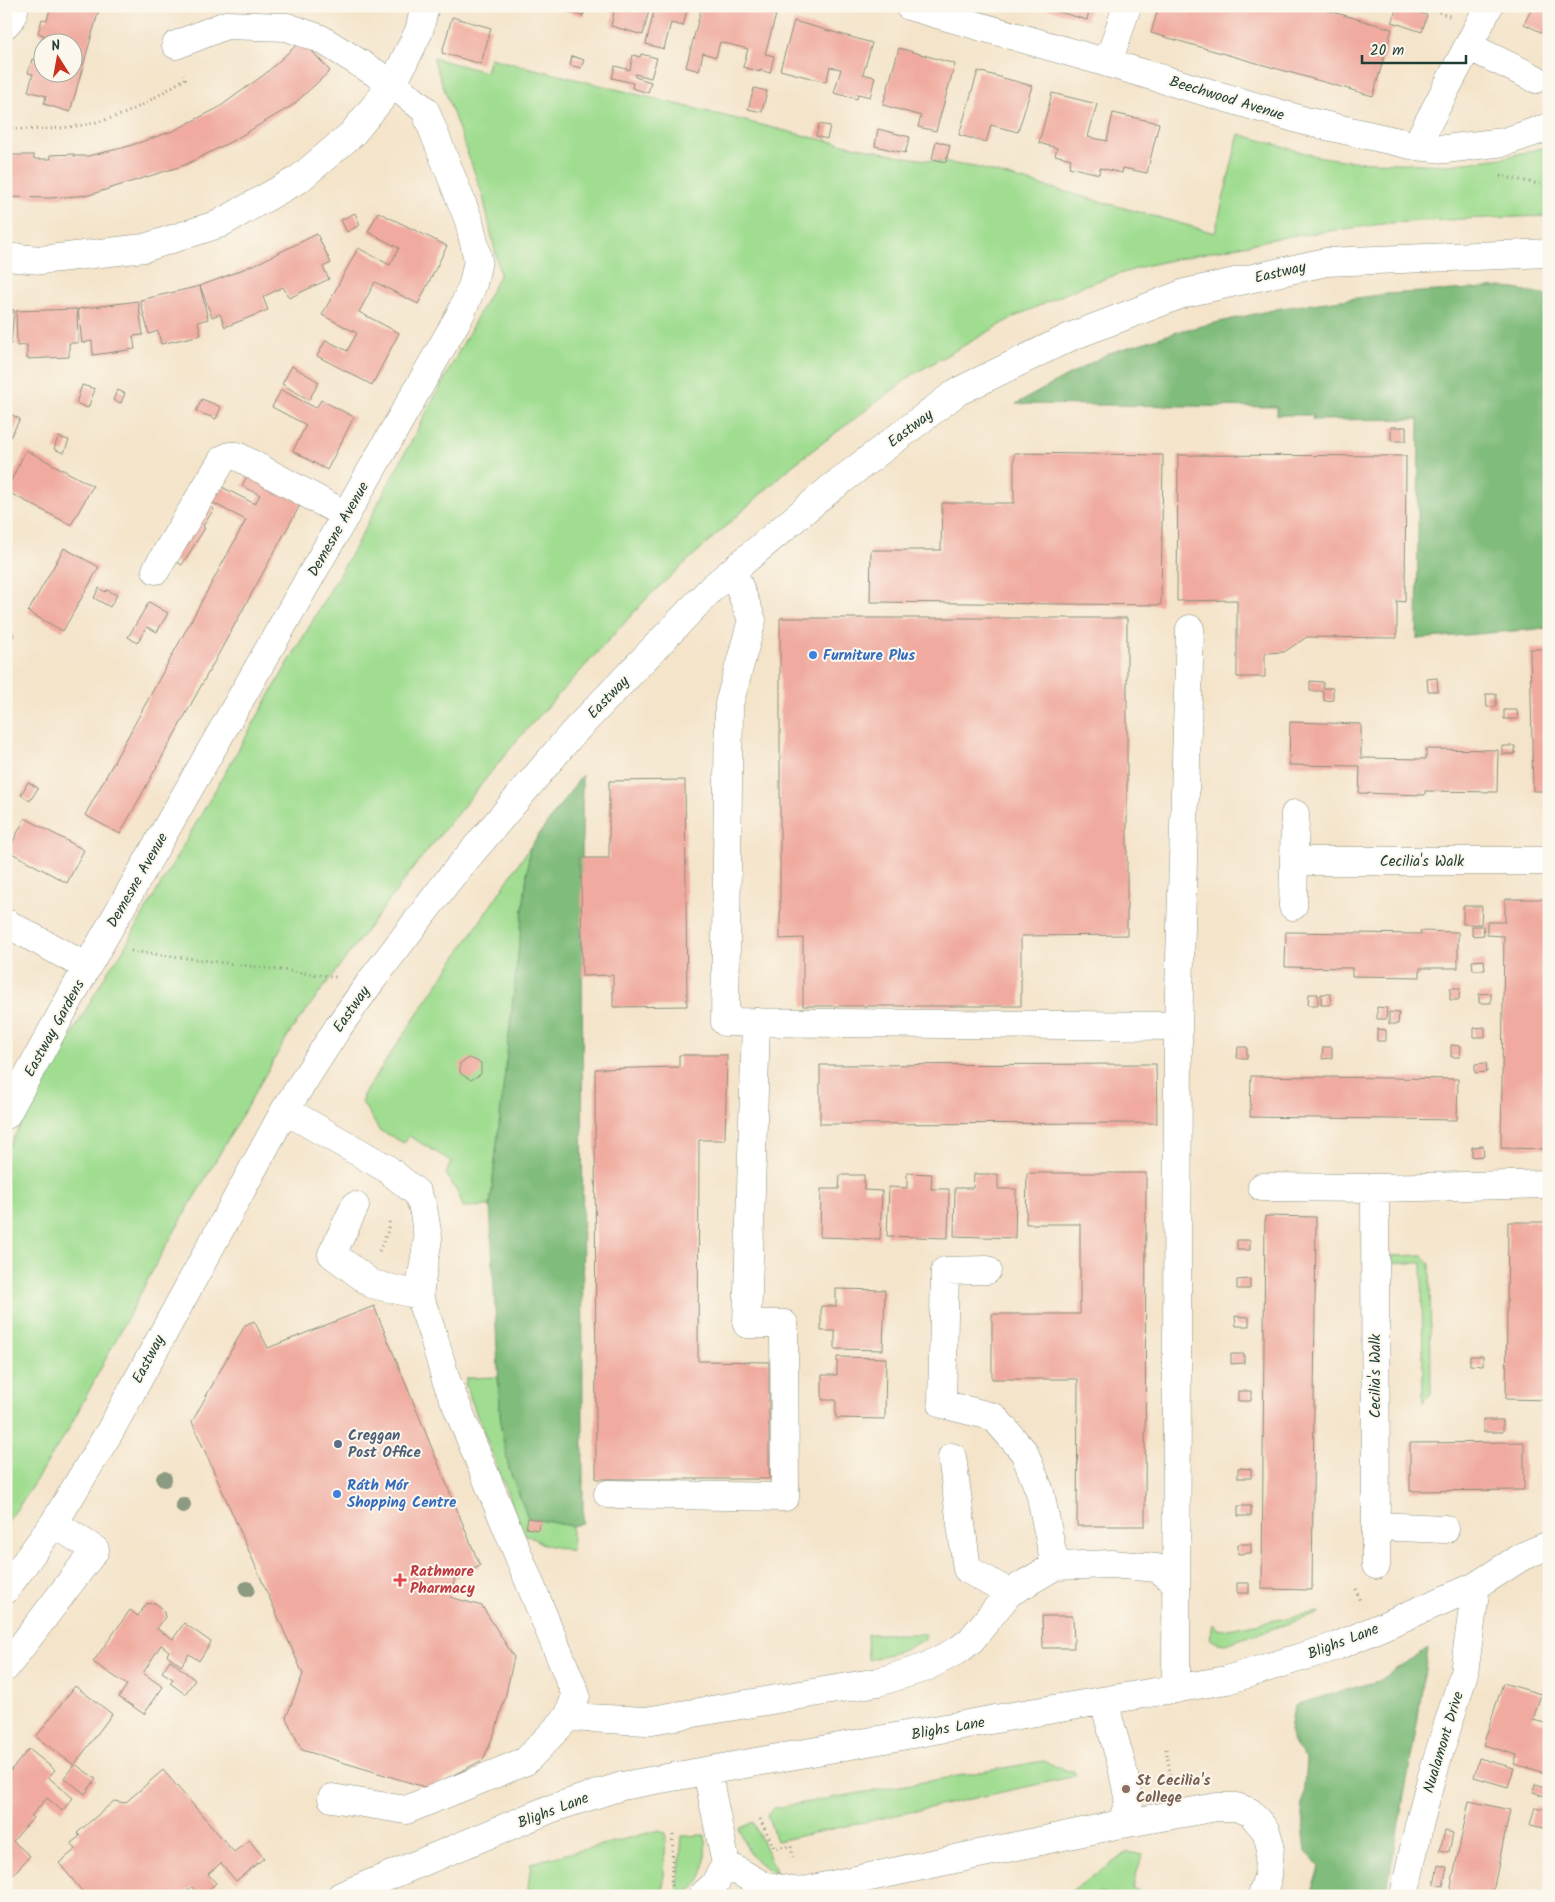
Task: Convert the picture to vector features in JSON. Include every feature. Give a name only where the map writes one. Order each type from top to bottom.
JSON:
[{"type":"street","points":[[6,24],[12,17],[15,6]]},
{"type":"street","points":[[6,257],[41,260],[144,248],[219,224],[299,179],[352,134],[393,84],[419,31],[424,6]]},
{"type":"street","name":"Beechwood Avenue","points":[[909,6],[1304,122],[1416,146],[1445,149],[1504,142],[1549,127]]},
{"type":"street","points":[[1108,63],[1127,6]]},
{"type":"street","points":[[1416,146],[1489,6]]},
{"type":"street","name":"Demesne Avenue","points":[[93,957],[460,315],[474,284],[478,260],[469,221],[425,110],[393,84],[321,39],[287,27],[226,25],[176,45]]},
{"type":"street","points":[[1468,46],[1536,79]]},
{"type":"street","name":"Eastway","points":[[6,1589],[54,1523],[110,1431],[285,1110],[339,1026],[450,878],[572,734],[712,588],[830,489],[957,392],[1070,338],[1185,293],[1326,262],[1549,252]]},
{"type":"street","points":[[156,570],[223,459],[230,456],[237,456],[346,514]]},
{"type":"street","points":[[733,571],[752,620],[729,704],[726,1022],[1178,1026]]},
{"type":"street","points":[[1176,1689],[1178,1026],[1190,630]]},
{"type":"street","points":[[1293,906],[1294,814]]},
{"type":"street","name":"Cecilia's Walk","points":[[1294,861],[1546,860],[1549,862]]},
{"type":"street","points":[[6,923],[93,957]]},
{"type":"street","name":"Eastway Gardens","points":[[6,1115],[93,957]]},
{"type":"street","points":[[608,1494],[785,1497],[784,1324],[747,1324],[756,1022]]},
{"type":"street","points":[[285,1110],[386,1168],[417,1194],[423,1207],[428,1238],[419,1295],[446,1380],[576,1695],[568,1717],[526,1761],[406,1810],[332,1798]]},
{"type":"street","points":[[1262,1187],[1375,1188],[1549,1184]]},
{"type":"street","name":"Cecilia's Walk","points":[[1375,1188],[1376,1564]]},
{"type":"street","points":[[355,1206],[332,1254],[372,1284],[419,1295]]},
{"type":"street","points":[[987,1270],[945,1271],[942,1404],[994,1417],[1024,1452],[1040,1492],[1055,1566]]},
{"type":"street","points":[[952,1457],[967,1569],[1009,1593]]},
{"type":"street","points":[[6,1667],[95,1550],[54,1523]]},
{"type":"street","points":[[1376,1526],[1445,1529]]},
{"type":"street","name":"Blighs Lane","points":[[341,1896],[550,1809],[622,1786],[1018,1715],[1227,1680],[1337,1646],[1476,1586],[1521,1557],[1549,1545]]},
{"type":"street","points":[[568,1717],[646,1720],[878,1682],[924,1668],[960,1650],[971,1640],[1009,1593],[1055,1566],[1112,1564],[1156,1568],[1176,1582]]},
{"type":"street","name":"Nualamont Drive","points":[[1404,1896],[1418,1825],[1464,1673],[1476,1586]]},
{"type":"street","points":[[1104,1702],[1122,1766],[1129,1802],[1121,1824]]},
{"type":"street","points":[[702,1896],[714,1885],[726,1864],[707,1771]]},
{"type":"street","points":[[726,1864],[762,1885],[795,1894],[1121,1824],[1218,1807],[1236,1807],[1250,1812],[1266,1831],[1270,1845],[1268,1876],[1262,1896]]},
{"type":"path","points":[[6,128],[22,130],[76,125],[104,120],[128,112],[150,101],[185,79],[176,45]]},
{"type":"path","points":[[93,957],[371,981]]},
{"type":"path","points":[[671,1887],[673,1834]]},
{"type":"green space","points":[[433,58],[486,72],[490,58],[810,137],[906,157],[975,167],[1215,233],[1239,134],[1316,156],[1348,161],[1450,165],[1502,158],[1549,146],[1549,216],[1389,223],[1278,238],[1148,265],[1085,285],[1014,317],[914,374],[793,465],[650,595],[519,738],[418,862],[290,1032],[162,1253],[67,1432],[6,1524],[6,1151],[110,967],[119,957],[355,547],[500,274],[483,196]]},
{"type":"green space","points":[[1503,287],[1549,295],[1549,628],[1417,639],[1419,419],[1312,420],[1313,415],[1277,415],[1277,407],[1016,404],[1109,353],[1184,330],[1281,308],[1387,294]]},
{"type":"green space","points":[[582,775],[583,1523],[572,1526],[528,1518],[509,1469],[501,1429],[490,1206],[530,847]]},
{"type":"green space","points":[[530,847],[490,1206],[463,1207],[459,1195],[446,1174],[451,1161],[409,1136],[404,1143],[379,1130],[362,1102],[363,1095]]},
{"type":"green space","points":[[1422,1255],[1430,1263],[1431,1394],[1423,1402],[1422,1263],[1392,1263],[1392,1256]]},
{"type":"green space","points":[[498,1377],[501,1429],[509,1469],[528,1518],[572,1526],[572,1551],[543,1544],[523,1533],[465,1384],[467,1378]]},
{"type":"green space","points":[[1319,1612],[1318,1614],[1225,1644],[1210,1639],[1213,1624],[1217,1629],[1223,1630]]},
{"type":"green space","points":[[867,1634],[925,1634],[925,1639],[904,1650],[868,1660]]},
{"type":"green space","points":[[1428,1648],[1417,1724],[1386,1896],[1311,1896],[1320,1866],[1306,1852],[1302,1815],[1306,1758],[1293,1743],[1290,1730],[1294,1705],[1378,1681]]},
{"type":"green space","points":[[1044,1761],[1064,1770],[1074,1771],[1076,1776],[777,1841],[767,1815],[774,1808]]},
{"type":"green space","points":[[753,1822],[777,1873],[757,1861],[745,1844],[739,1829]]},
{"type":"green space","points":[[660,1830],[666,1833],[663,1896],[527,1896],[531,1863]]},
{"type":"green space","points":[[705,1835],[705,1863],[700,1880],[687,1892],[677,1896],[682,1836]]},
{"type":"green space","points":[[1128,1852],[1142,1855],[1132,1889],[1153,1896],[1109,1896],[1102,1893],[1086,1896],[1064,1896]]},
{"type":"building","points":[[51,6],[100,6],[82,70],[82,32],[38,32],[42,19],[47,20]]},
{"type":"building","points":[[566,6],[586,6],[583,16],[565,11]]},
{"type":"building","points":[[597,6],[650,6],[643,35],[611,26],[614,12]]},
{"type":"building","points":[[655,6],[688,6],[683,26],[671,23],[664,49],[646,44]]},
{"type":"building","points":[[702,6],[743,6],[776,15],[765,54],[774,56],[770,73],[743,67],[748,49],[720,42],[716,57],[703,53],[699,71],[686,67]]},
{"type":"building","points":[[1038,6],[1090,6],[1087,20]]},
{"type":"building","points":[[1159,6],[1312,6],[1392,29],[1373,96],[1151,33]]},
{"type":"building","points":[[1397,6],[1427,15],[1422,32],[1392,22]]},
{"type":"building","points":[[1533,6],[1549,6],[1549,36],[1524,24]]},
{"type":"building","points":[[452,17],[491,28],[481,64],[442,53]]},
{"type":"building","points":[[794,21],[872,43],[863,74],[875,77],[870,97],[858,94],[857,99],[834,93],[841,69],[830,67],[826,82],[780,70]]},
{"type":"building","points":[[302,40],[330,71],[293,105],[234,140],[185,165],[89,195],[50,198],[6,197],[6,157],[12,158],[12,155],[34,155],[34,159],[51,159],[50,155],[74,154],[74,156],[88,156],[126,147],[173,131],[218,108],[265,74]]},
{"type":"building","points":[[899,48],[955,64],[936,131],[918,127],[921,116],[883,105]]},
{"type":"building","points":[[641,54],[657,58],[651,78],[635,74],[635,77],[651,82],[648,93],[632,88],[633,83],[612,78],[615,66],[630,70],[633,55],[640,57]]},
{"type":"building","points":[[572,56],[584,60],[581,68],[570,65]]},
{"type":"building","points":[[32,59],[32,74],[28,73]]},
{"type":"building","points":[[978,71],[1032,86],[1018,132],[991,125],[986,142],[959,135]]},
{"type":"building","points":[[32,77],[32,82],[78,82],[70,112],[44,104],[46,96],[28,91]]},
{"type":"building","points":[[754,88],[767,91],[762,112],[748,109]]},
{"type":"building","points":[[1052,93],[1097,104],[1088,137],[1107,141],[1113,113],[1159,123],[1147,173],[1123,168],[1122,173],[1100,168],[1099,174],[1069,167],[1071,159],[1055,155],[1057,148],[1039,143]]},
{"type":"building","points":[[819,124],[830,126],[827,139],[816,136]]},
{"type":"building","points":[[878,129],[910,137],[905,153],[875,146]]},
{"type":"building","points":[[936,141],[950,145],[946,162],[932,159]]},
{"type":"building","points":[[378,212],[447,246],[418,304],[375,282],[359,312],[399,333],[372,385],[317,356],[326,340],[347,351],[357,333],[322,315],[358,248],[390,265],[399,248],[368,232]]},
{"type":"building","points":[[355,213],[360,225],[347,232],[341,220]]},
{"type":"building","points":[[317,234],[331,263],[323,267],[329,279],[289,298],[283,287],[263,297],[268,310],[225,327],[220,314],[212,317],[200,286],[258,263]]},
{"type":"building","points":[[200,286],[208,319],[198,322],[201,335],[161,344],[158,331],[149,334],[140,300]]},
{"type":"building","points":[[138,301],[143,335],[133,336],[135,349],[93,355],[92,341],[82,343],[78,309]]},
{"type":"building","points":[[6,309],[14,310],[11,344],[6,344]]},
{"type":"building","points":[[77,309],[78,343],[69,343],[69,357],[27,359],[27,345],[17,346],[16,311]]},
{"type":"building","points":[[292,366],[319,382],[309,400],[282,384]]},
{"type":"building","points":[[82,385],[95,389],[88,408],[76,403]]},
{"type":"building","points":[[117,390],[125,393],[121,403],[113,400]]},
{"type":"building","points":[[281,390],[316,408],[321,400],[354,417],[327,470],[293,451],[306,425],[272,407]]},
{"type":"building","points":[[202,399],[221,407],[216,419],[196,411]]},
{"type":"building","points":[[6,412],[20,419],[6,445]]},
{"type":"building","points":[[1391,427],[1406,427],[1406,441],[1391,441]]},
{"type":"building","points":[[58,437],[69,440],[64,453],[54,449]]},
{"type":"building","points":[[26,450],[93,486],[71,525],[6,491]]},
{"type":"building","points":[[1014,453],[1163,455],[1161,605],[870,602],[871,550],[941,550],[942,503],[1014,503]]},
{"type":"building","points":[[1178,455],[1406,456],[1405,602],[1397,601],[1397,638],[1307,637],[1284,652],[1265,653],[1265,677],[1237,677],[1237,600],[1177,601]]},
{"type":"building","points":[[251,468],[305,496],[120,834],[85,815],[246,520],[205,499],[214,483],[255,504],[260,495],[242,486]]},
{"type":"building","points":[[204,502],[214,509],[203,526],[205,528],[182,565],[170,558]]},
{"type":"building","points":[[64,548],[99,567],[63,631],[28,612]]},
{"type":"building","points":[[99,588],[105,592],[107,590],[117,595],[110,607],[94,598]]},
{"type":"building","points":[[149,602],[168,613],[157,632],[147,627],[137,643],[128,637]]},
{"type":"building","points":[[780,618],[1127,618],[1127,935],[1021,936],[1021,1006],[803,1006],[803,938],[780,939]]},
{"type":"building","points":[[6,632],[14,635],[6,651]]},
{"type":"building","points":[[1530,649],[1549,649],[1549,791],[1533,791]]},
{"type":"building","points":[[1437,678],[1438,691],[1428,691],[1427,679]]},
{"type":"building","points":[[1310,681],[1323,682],[1323,688],[1333,688],[1333,700],[1324,701],[1323,691],[1310,691]]},
{"type":"building","points":[[1486,694],[1496,694],[1496,707],[1487,707]]},
{"type":"building","points":[[1504,710],[1517,710],[1518,719],[1504,719]]},
{"type":"building","points":[[1290,722],[1361,724],[1361,758],[1426,759],[1426,749],[1498,750],[1497,792],[1425,791],[1425,795],[1359,793],[1360,766],[1289,765]]},
{"type":"building","points":[[1502,746],[1515,746],[1515,754],[1502,754]]},
{"type":"building","points":[[685,780],[687,1006],[613,1007],[613,975],[582,976],[581,858],[609,858],[609,781]]},
{"type":"building","points":[[28,782],[38,788],[30,801],[21,795]]},
{"type":"building","points":[[25,818],[84,850],[67,883],[8,851]]},
{"type":"building","points":[[1505,899],[1549,899],[1549,1149],[1501,1148],[1504,936],[1487,935],[1487,922],[1505,922]]},
{"type":"building","points":[[1463,906],[1482,906],[1481,924],[1463,924]]},
{"type":"building","points":[[1472,926],[1483,926],[1484,935],[1472,936]]},
{"type":"building","points":[[1420,931],[1458,932],[1458,968],[1420,968],[1420,977],[1352,976],[1352,968],[1285,967],[1286,932],[1421,934]]},
{"type":"building","points":[[1484,960],[1485,970],[1473,970],[1472,961]]},
{"type":"building","points":[[1450,988],[1460,988],[1459,1000],[1450,1000]]},
{"type":"building","points":[[1491,993],[1491,1003],[1479,1003],[1479,994]]},
{"type":"building","points":[[1309,994],[1318,994],[1318,1005],[1308,1005]]},
{"type":"building","points":[[1321,994],[1331,994],[1330,1005],[1321,1005]]},
{"type":"building","points":[[1377,1007],[1387,1008],[1386,1019],[1377,1019]]},
{"type":"building","points":[[1389,1012],[1399,1013],[1398,1024],[1389,1024]]},
{"type":"building","points":[[1485,1027],[1485,1037],[1474,1037],[1474,1028]]},
{"type":"building","points":[[1377,1029],[1386,1030],[1386,1041],[1377,1041]]},
{"type":"building","points":[[1451,1045],[1461,1046],[1460,1057],[1451,1057]]},
{"type":"building","points":[[1238,1047],[1247,1047],[1247,1058],[1237,1058]]},
{"type":"building","points":[[1323,1047],[1332,1047],[1332,1058],[1322,1059]]},
{"type":"building","points":[[679,1055],[727,1055],[725,1140],[699,1140],[698,1361],[769,1362],[769,1479],[596,1479],[595,1069],[679,1067]]},
{"type":"building","points":[[470,1058],[481,1063],[481,1074],[471,1080],[460,1073],[460,1063]]},
{"type":"building","points":[[1486,1063],[1487,1072],[1475,1073],[1475,1064]]},
{"type":"building","points":[[1156,1064],[1157,1123],[820,1124],[820,1065]]},
{"type":"building","points":[[1251,1076],[1458,1079],[1457,1120],[1250,1117]]},
{"type":"building","points":[[1483,1146],[1484,1156],[1472,1157],[1472,1147]]},
{"type":"building","points":[[907,1173],[932,1174],[931,1189],[949,1189],[948,1238],[887,1236],[889,1187],[907,1188]]},
{"type":"building","points":[[1027,1173],[1146,1173],[1145,1526],[1077,1526],[1078,1379],[992,1379],[992,1314],[1080,1314],[1080,1224],[1026,1224]]},
{"type":"building","points":[[974,1174],[998,1174],[998,1189],[1016,1189],[1015,1238],[954,1236],[955,1188],[973,1188]]},
{"type":"building","points":[[840,1175],[864,1175],[864,1190],[882,1191],[880,1239],[820,1237],[821,1189],[839,1189]]},
{"type":"building","points":[[1265,1216],[1316,1217],[1312,1590],[1262,1589]]},
{"type":"building","points":[[1508,1222],[1549,1222],[1549,1400],[1506,1399]]},
{"type":"building","points":[[1237,1240],[1250,1240],[1250,1250],[1237,1250]]},
{"type":"building","points":[[1250,1279],[1250,1289],[1237,1289],[1237,1280]]},
{"type":"building","points":[[836,1289],[885,1290],[883,1350],[835,1349],[835,1331],[821,1331],[821,1306],[836,1306]]},
{"type":"building","name":"Ráth Mór Shopping Centre","points":[[374,1306],[480,1566],[455,1578],[450,1597],[482,1606],[514,1657],[496,1729],[483,1760],[428,1788],[302,1750],[286,1718],[303,1674],[192,1422],[245,1325],[254,1321],[268,1348]]},
{"type":"building","points":[[1235,1316],[1249,1317],[1249,1326],[1236,1326]]},
{"type":"building","points":[[1231,1354],[1244,1354],[1244,1363],[1231,1364]]},
{"type":"building","points":[[1470,1356],[1483,1356],[1483,1366],[1470,1365]]},
{"type":"building","points":[[837,1357],[886,1358],[885,1419],[836,1418],[836,1400],[822,1400],[822,1375],[837,1375]]},
{"type":"building","points":[[1238,1391],[1251,1391],[1251,1401],[1238,1401]]},
{"type":"building","points":[[1483,1420],[1503,1420],[1503,1432],[1483,1432]]},
{"type":"building","points":[[1524,1442],[1524,1490],[1410,1491],[1410,1443]]},
{"type":"building","points":[[1238,1468],[1251,1469],[1251,1478],[1238,1478]]},
{"type":"building","points":[[1238,1506],[1251,1506],[1251,1516],[1238,1516]]},
{"type":"building","points":[[528,1518],[540,1520],[538,1530],[526,1528]]},
{"type":"building","points":[[1238,1544],[1251,1544],[1251,1553],[1238,1554]]},
{"type":"building","points":[[1237,1583],[1249,1583],[1249,1593],[1237,1593]]},
{"type":"building","points":[[155,1603],[163,1609],[165,1617],[157,1629],[173,1639],[184,1623],[211,1642],[199,1661],[189,1654],[181,1666],[167,1655],[169,1651],[161,1645],[143,1673],[163,1687],[144,1714],[119,1697],[127,1685],[93,1662],[130,1610],[138,1616],[146,1604]]},
{"type":"building","points":[[1042,1616],[1073,1616],[1074,1648],[1043,1648]]},
{"type":"building","points":[[170,1660],[195,1680],[185,1694],[170,1683],[173,1679],[162,1672]]},
{"type":"building","points":[[1503,1683],[1541,1694],[1533,1720],[1549,1724],[1549,1774],[1514,1764],[1517,1755],[1483,1745]]},
{"type":"building","points":[[75,1686],[112,1714],[75,1764],[96,1779],[85,1794],[64,1778],[74,1765],[36,1737]]},
{"type":"building","points":[[29,1749],[55,1770],[48,1777],[73,1798],[62,1811],[47,1798],[31,1816],[33,1818],[13,1841],[30,1856],[6,1882],[6,1776]]},
{"type":"building","points":[[1479,1758],[1514,1768],[1508,1787],[1474,1777]]},
{"type":"building","points":[[163,1770],[234,1852],[249,1840],[264,1858],[236,1881],[221,1863],[208,1874],[216,1883],[202,1896],[192,1887],[182,1896],[86,1896],[59,1863],[76,1849],[71,1843],[80,1836],[77,1833],[114,1801],[125,1803]]},
{"type":"building","points":[[1535,1784],[1547,1787],[1544,1796],[1533,1792]]},
{"type":"building","points":[[1469,1801],[1510,1810],[1492,1896],[1449,1896]]},
{"type":"building","points":[[1535,1807],[1549,1810],[1549,1829],[1530,1825]]},
{"type":"building","points":[[1445,1831],[1453,1833],[1449,1852],[1440,1850]]},
{"type":"building","points":[[1438,1865],[1447,1867],[1443,1886],[1434,1884]]},
{"type":"place","name":"Furniture Plus","points":[[813,655]]},
{"type":"place","name":"Creggan Post Office","points":[[338,1444]]},
{"type":"place","name":"Ráth Mór Shopping Centre","points":[[337,1494]]},
{"type":"place","name":"Rathmore Pharmacy","points":[[400,1580]]},
{"type":"place","name":"St Cecilia's College","points":[[1126,1789]]}]
